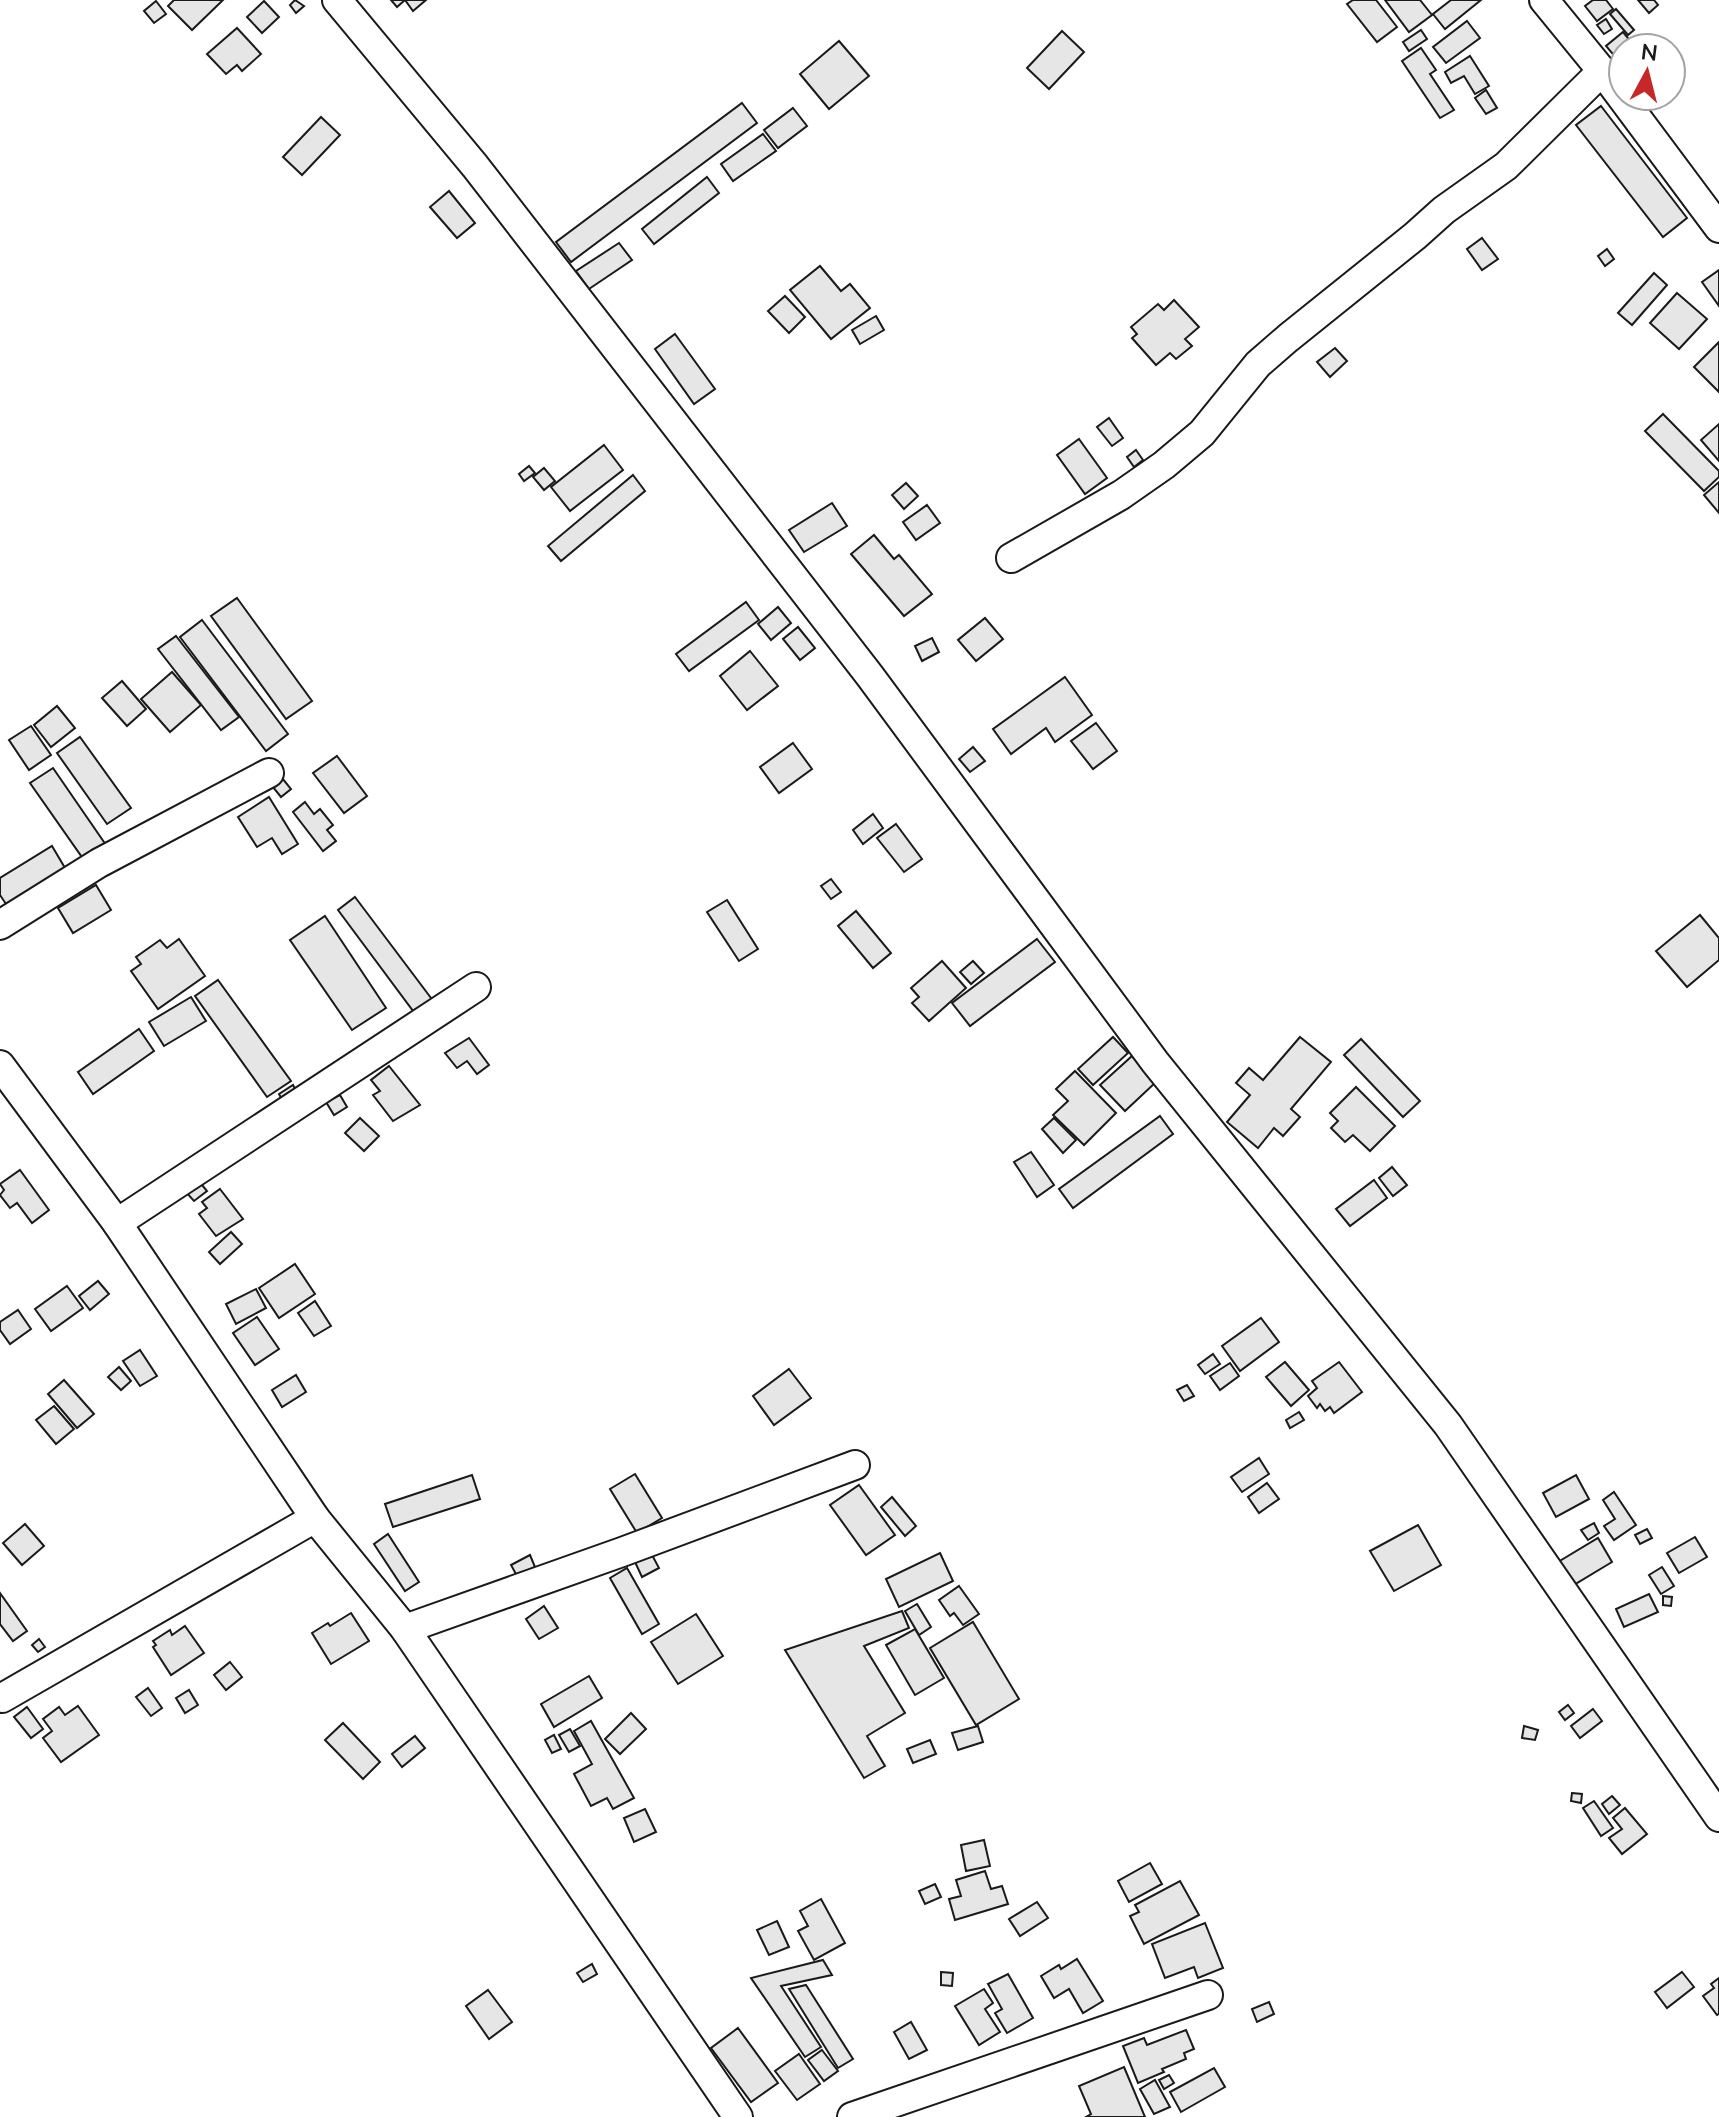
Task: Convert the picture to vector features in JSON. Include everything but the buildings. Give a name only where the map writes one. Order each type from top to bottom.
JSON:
[{"type":"street","points":[[337,0],[475,166],[870,676],[1155,1062],[1448,1425],[1719,1817]]},
{"type":"street","points":[[1544,0],[1602,71],[1719,228]]},
{"type":"street","points":[[1011,558],[1121,495],[1164,465],[1202,433],[1258,364],[1444,210],[1506,166],[1602,71]]},
{"type":"street","points":[[0,925],[99,863],[269,773]]},
{"type":"street","points":[[117,1223],[476,987]]},
{"type":"street","points":[[0,1065],[117,1223],[315,1518],[405,1629],[738,2117]]},
{"type":"street","points":[[405,1629],[855,1465]]},
{"type":"street","points":[[2,1698],[315,1518]]},
{"type":"street","points":[[852,2117],[1208,1995]]}]
